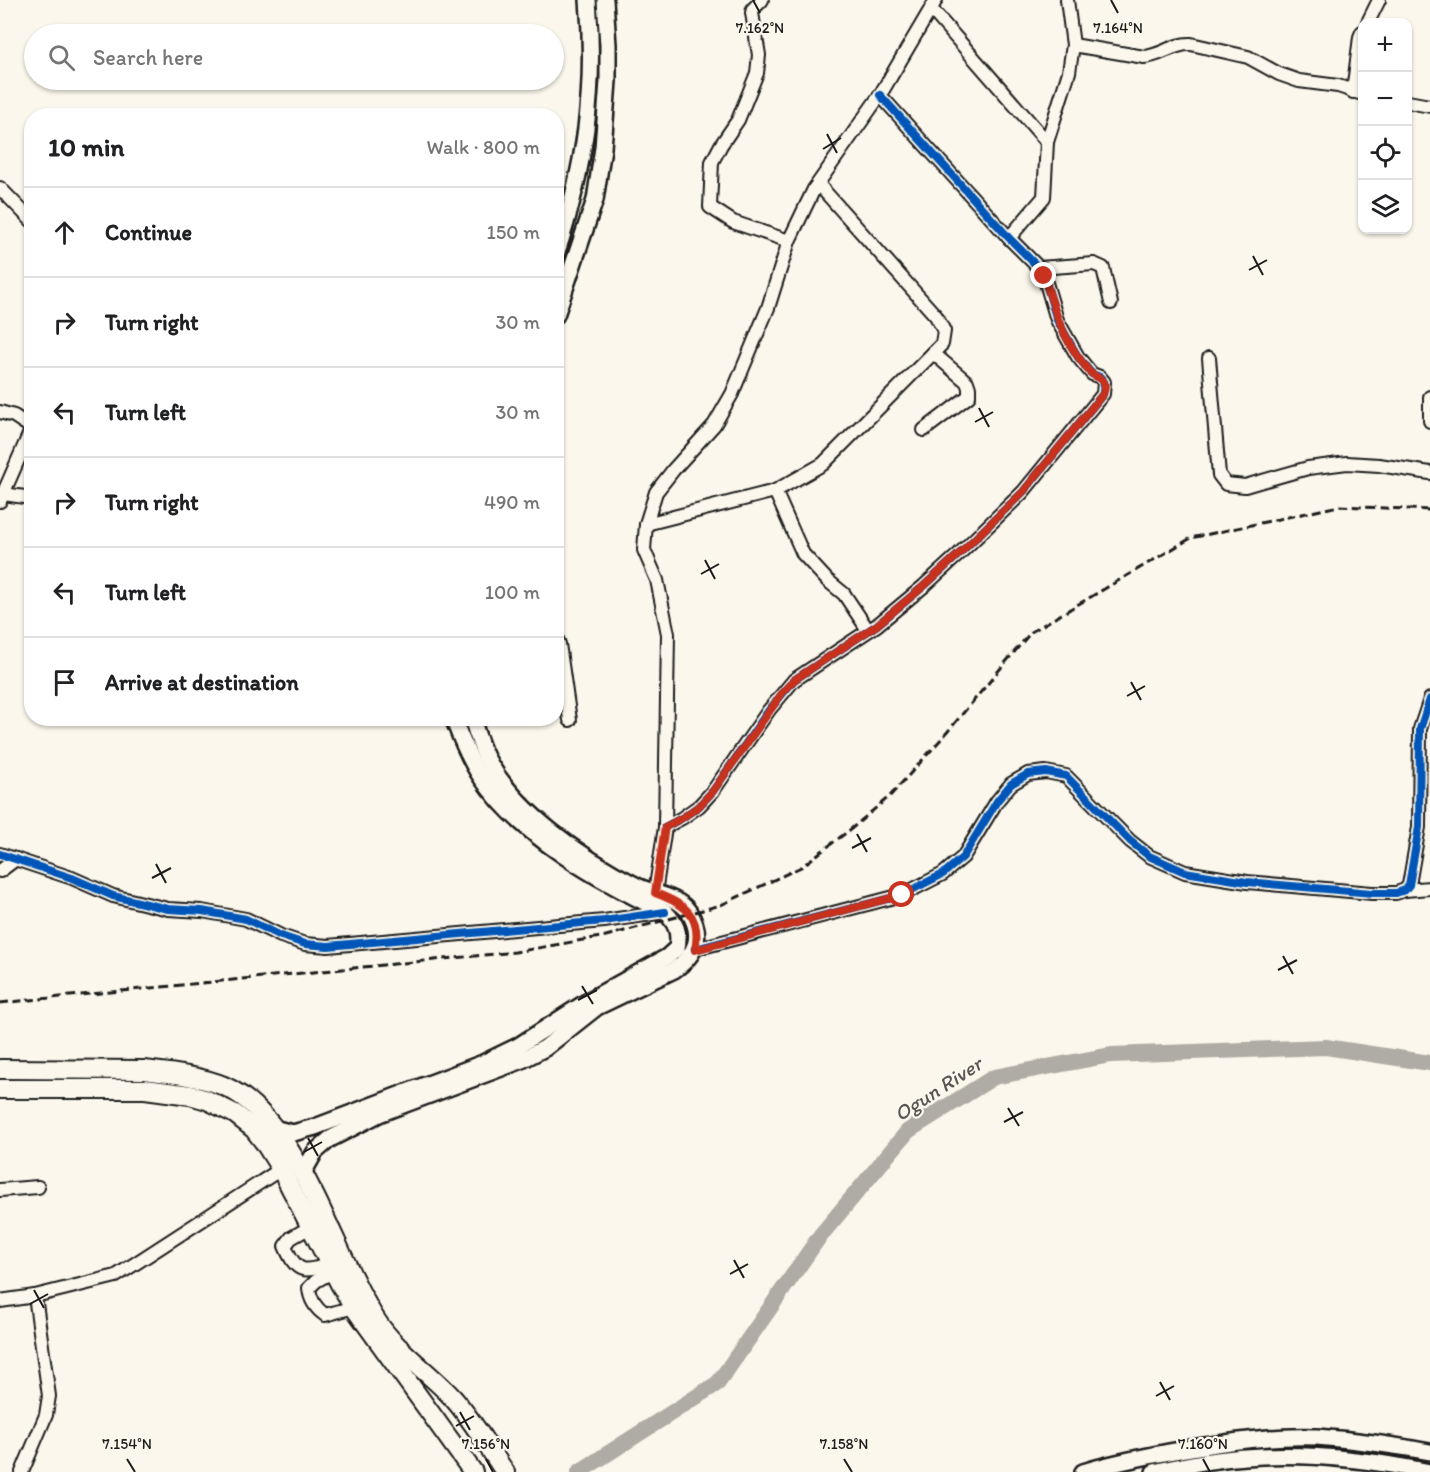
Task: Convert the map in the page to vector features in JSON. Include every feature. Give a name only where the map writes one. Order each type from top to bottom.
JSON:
[{"type":"highway","points":[[0,1069],[164,1073],[223,1086],[240,1095],[273,1128],[303,1173],[376,1320],[403,1351],[453,1398],[505,1472]]},
{"type":"highway","points":[[80,1070],[82,1090]]},
{"type":"highway","points":[[0,1090],[145,1089],[190,1095],[207,1100],[235,1114],[254,1129],[281,1169],[354,1307],[473,1472]]},
{"type":"main road","points":[[564,230],[588,124],[591,31],[588,0]]},
{"type":"main road","points":[[564,291],[595,200],[603,148],[608,81],[605,0]]},
{"type":"main road","points":[[273,1128],[293,1133],[315,1127],[483,1063],[518,1046],[677,948],[679,937],[676,924],[665,912],[582,867],[525,827],[480,776],[456,726]]},
{"type":"main road","points":[[303,1173],[315,1152],[330,1139],[379,1114],[520,1061],[545,1048],[597,1007],[683,964],[695,950],[698,933],[690,913],[683,905],[638,886],[589,858],[539,823],[493,768],[486,757],[475,726]]},
{"type":"main road","points":[[1083,1472],[1120,1460],[1221,1443],[1271,1438],[1316,1437],[1399,1446],[1430,1452]]},
{"type":"main road","points":[[1154,1472],[1247,1456],[1365,1461],[1430,1472]]},
{"type":"street","points":[[762,0],[752,13],[759,56],[757,73],[738,120],[712,162],[710,207],[733,222],[789,241]]},
{"type":"street","points":[[1009,238],[1044,197],[1047,142],[1069,72],[1073,45],[1067,0]]},
{"type":"street","points":[[1370,18],[1378,0]]},
{"type":"street","points":[[655,893],[665,827],[668,634],[657,580],[644,550],[646,524],[656,492],[714,425],[732,394],[768,308],[789,241],[814,189],[880,95],[933,4],[1047,142]]},
{"type":"street","points":[[1073,45],[1155,57],[1183,44],[1191,44],[1248,57],[1279,74],[1299,81],[1338,86],[1358,93]]},
{"type":"street","points":[[665,827],[699,806],[713,791],[769,710],[794,680],[868,630],[924,586],[1023,492],[1103,394],[1104,382],[1100,377],[1092,374],[1078,357],[1058,320],[1044,276],[1039,268],[880,95]]},
{"type":"street","points":[[1412,103],[1430,106]]},
{"type":"street","points":[[646,524],[775,491],[822,465],[942,344],[944,331],[936,316],[819,185]]},
{"type":"street","points":[[0,188],[24,213]]},
{"type":"street","points":[[1039,268],[1100,265],[1103,268],[1112,303]]},
{"type":"street","points":[[924,430],[969,396],[967,382],[933,352]]},
{"type":"street","points":[[1209,358],[1219,475],[1226,484],[1245,486],[1308,468],[1347,463],[1379,465],[1430,473]]},
{"type":"street","points":[[1430,397],[1430,420]]},
{"type":"street","points":[[0,412],[14,416],[24,423]]},
{"type":"street","points":[[24,446],[2,497],[24,498]]},
{"type":"street","points":[[775,491],[803,554],[827,580],[844,594],[868,630]]},
{"type":"street","points":[[564,674],[570,720]]},
{"type":"street","points":[[1405,890],[1409,885],[1419,827],[1420,729],[1430,699]]},
{"type":"street","points":[[695,950],[902,895],[943,874],[963,857],[997,801],[1011,784],[1028,774],[1046,772],[1066,776],[1130,841],[1149,856],[1185,872],[1248,882],[1372,893],[1430,888]]},
{"type":"street","points":[[0,854],[72,878],[113,896],[168,909],[202,910],[246,919],[281,936],[305,944],[328,946],[604,921],[665,912]]},
{"type":"street","points":[[0,871],[16,859]]},
{"type":"street","points":[[0,1301],[35,1296],[116,1276],[281,1169]]},
{"type":"street","points":[[0,1190],[38,1187]]},
{"type":"street","points":[[312,1226],[291,1238],[285,1246],[290,1258],[298,1268],[309,1271],[332,1268]]},
{"type":"street","points":[[332,1268],[309,1288],[316,1309],[325,1315],[354,1307]]},
{"type":"street","points":[[22,1472],[46,1415],[49,1396],[35,1296]]},
{"type":"street","points":[[1365,1461],[1379,1472]]},
{"type":"waterway","name":"Ogun River","points":[[579,1472],[718,1383],[820,1236],[908,1131],[994,1077],[1111,1055],[1326,1047],[1430,1063]]},
{"type":"railway","points":[[0,1003],[515,952],[606,936],[721,905],[801,867],[890,796],[944,736],[1031,632],[1191,538],[1339,506],[1430,510]]},
{"type":"cycle path","points":[[665,827],[699,806],[713,791],[769,710],[794,680],[877,625],[958,555],[1023,492],[1103,394],[1104,382],[1100,377],[1092,374],[1078,357],[1057,320],[1044,276],[1039,268],[880,95]]},
{"type":"cycle path","points":[[695,949],[902,895],[943,874],[963,857],[997,801],[1011,784],[1028,774],[1046,772],[1066,776],[1130,841],[1149,856],[1185,872],[1247,882],[1372,893],[1396,893],[1405,890],[1409,885],[1419,827],[1420,729],[1430,699]]},
{"type":"cycle path","points":[[0,854],[72,878],[113,896],[168,909],[202,911],[246,919],[281,936],[305,944],[328,946],[604,921],[665,912]]},
{"type":"route","points":[[902,895],[695,950],[698,933],[690,913],[683,905],[655,893],[665,827],[699,806],[713,791],[783,692],[794,680],[877,625],[958,555],[1023,492],[1103,394],[1104,382],[1100,377],[1092,374],[1078,357],[1058,320],[1044,276]]}]
